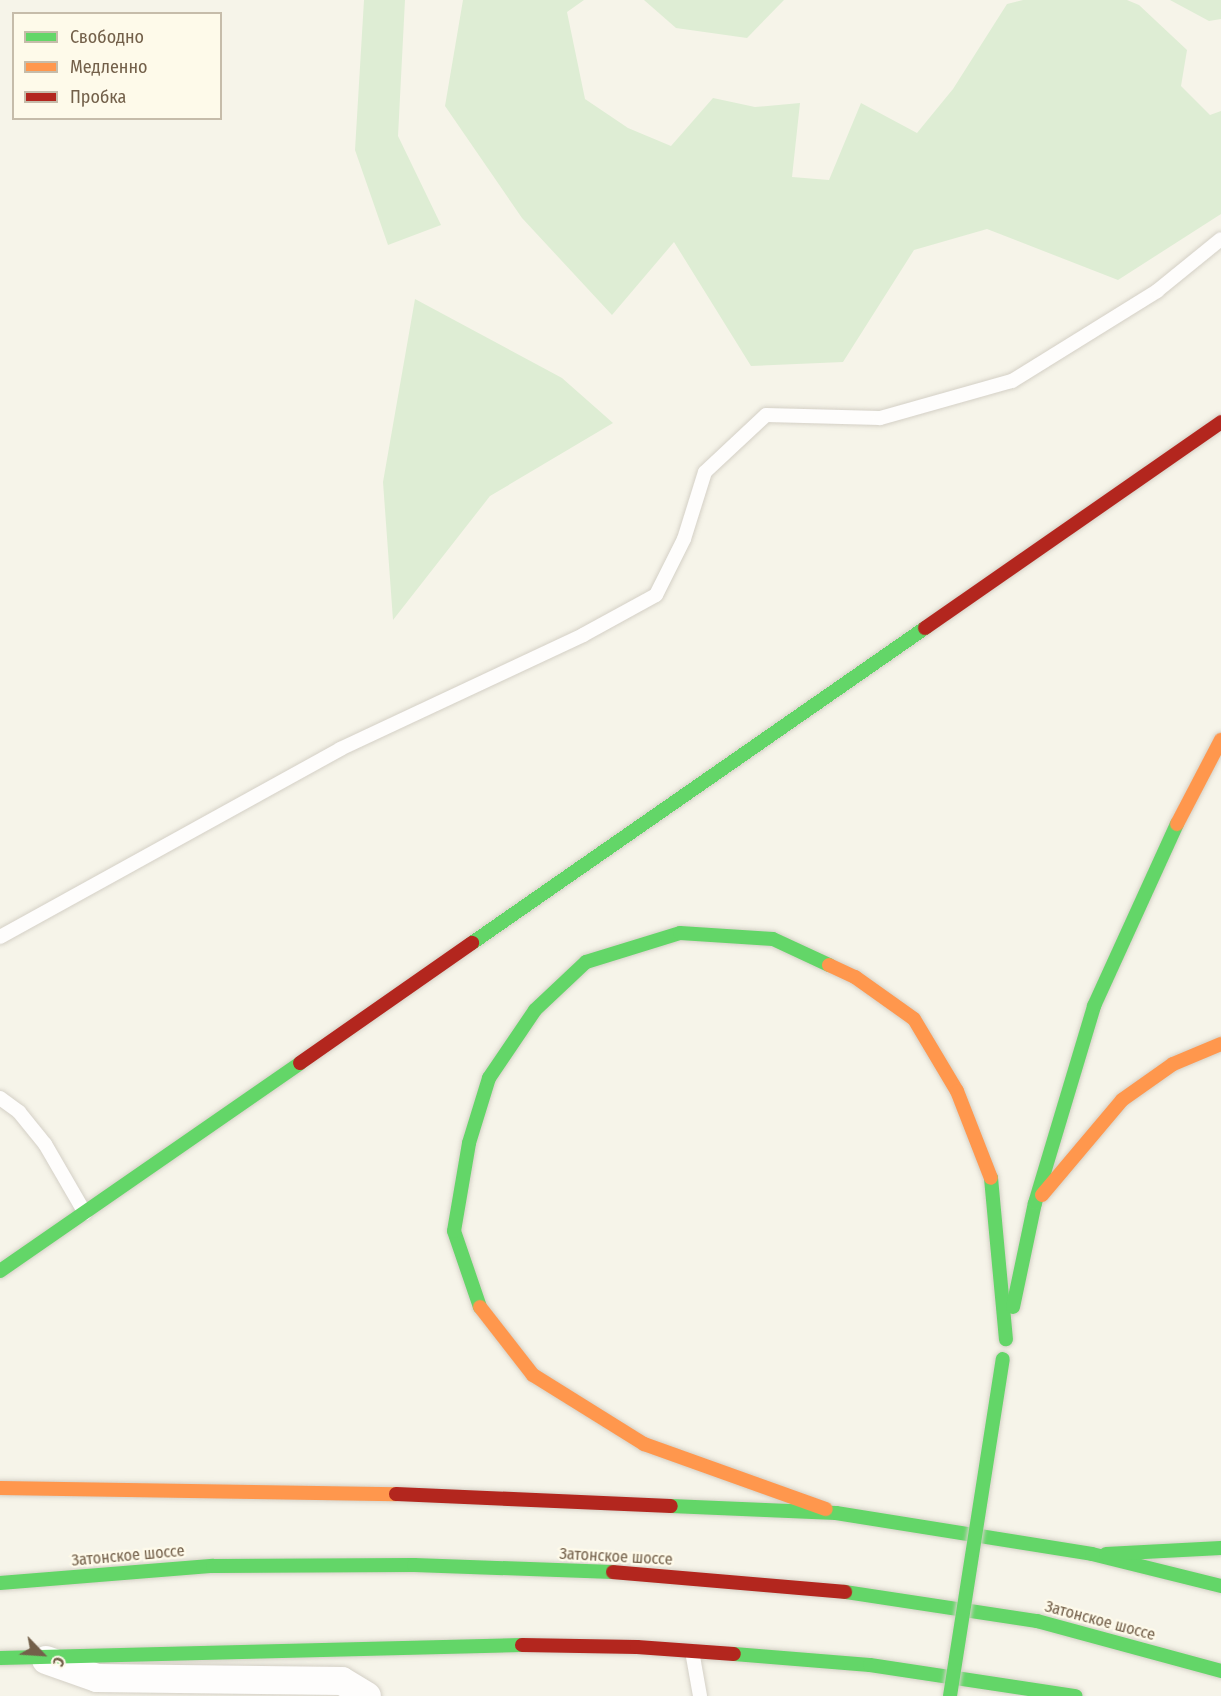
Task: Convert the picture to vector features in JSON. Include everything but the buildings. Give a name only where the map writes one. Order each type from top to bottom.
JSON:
[{"type":"main road","points":[[0,1271],[1221,423]]},
{"type":"main road","points":[[950,1696],[1002,1359],[1035,1203],[1094,1006],[1116,949],[1221,740]]},
{"type":"main road","points":[[836,1513],[644,1444],[533,1375],[477,1304],[454,1231],[469,1143],[489,1078],[535,1010],[586,962],[680,933],[773,939],[855,977],[914,1019],[957,1091],[990,1172],[1006,1339]]},
{"type":"main road","points":[[1035,1203],[1122,1100],[1173,1064],[1221,1044]]},
{"type":"main road","points":[[0,1488],[417,1494],[836,1513],[890,1518],[1092,1554],[1221,1586]]},
{"type":"main road","points":[[1092,1554],[1221,1548]]},
{"type":"main road","name":"Затонское шоссе","points":[[0,1583],[213,1566],[414,1565],[632,1573],[821,1588],[1037,1620],[1221,1671]]},
{"type":"main road","points":[[0,1658],[504,1645],[691,1649],[870,1665],[1076,1696]]},
{"type":"street","points":[[36,1657],[97,1678],[342,1681],[367,1696]]},
{"type":"lane","points":[[0,937],[340,749],[583,635],[656,595],[684,539],[705,472],[766,415],[880,418],[1012,381],[1157,291],[1221,239]]},
{"type":"lane","points":[[0,1098],[19,1112],[45,1144],[85,1213]]},
{"type":"lane","points":[[691,1649],[700,1696]]},
{"type":"green space","points":[[364,0],[405,0],[398,136],[441,225],[388,245],[355,150]]},
{"type":"green space","points":[[463,0],[584,0],[567,12],[585,99],[628,128],[671,146],[713,98],[755,107],[800,103],[792,177],[829,180],[861,103],[917,133],[953,89],[1007,4],[1023,0],[1127,0],[1139,5],[1187,50],[1181,86],[1210,115],[1221,111],[1221,214],[1118,280],[987,229],[914,250],[843,362],[751,366],[674,242],[612,315],[522,218],[445,106]]},
{"type":"green space","points":[[644,0],[784,0],[747,38],[676,28]]},
{"type":"green space","points":[[1170,0],[1221,0],[1221,19],[1209,21]]},
{"type":"green space","points":[[415,299],[562,378],[613,423],[490,496],[393,620],[383,482]]},
{"type":"traffic: fast","points":[[472,943],[925,628]]},
{"type":"traffic: fast","points":[[1013,1307],[1035,1203],[1094,1006],[1177,824]]},
{"type":"traffic: fast","points":[[480,1307],[454,1231],[469,1143],[489,1078],[535,1010],[586,962],[680,933],[773,939],[829,965]]},
{"type":"traffic: fast","points":[[0,1271],[300,1063]]},
{"type":"traffic: fast","points":[[991,1178],[1006,1339]]},
{"type":"traffic: fast","points":[[950,1696],[1003,1359]]},
{"type":"traffic: fast","points":[[671,1506],[836,1513],[1092,1554],[1221,1586]]},
{"type":"traffic: fast","points":[[1106,1554],[1221,1548]]},
{"type":"traffic: fast","points":[[0,1583],[213,1566],[414,1565],[613,1572]]},
{"type":"traffic: fast","points":[[845,1592],[1037,1621],[1221,1671]]},
{"type":"traffic: fast","points":[[0,1658],[522,1645]]},
{"type":"traffic: fast","points":[[734,1654],[870,1665],[1076,1696]]},
{"type":"traffic: slow","points":[[1177,824],[1221,740]]},
{"type":"traffic: slow","points":[[829,965],[855,977],[914,1019],[957,1091],[991,1178]]},
{"type":"traffic: slow","points":[[1042,1195],[1122,1100],[1173,1064],[1221,1044]]},
{"type":"traffic: slow","points":[[480,1307],[533,1375],[644,1444],[826,1509]]},
{"type":"traffic: slow","points":[[0,1488],[396,1494]]},
{"type":"traffic: jam","points":[[925,628],[1221,422]]},
{"type":"traffic: jam","points":[[300,1063],[472,943]]},
{"type":"traffic: jam","points":[[396,1494],[671,1506]]},
{"type":"traffic: jam","points":[[613,1572],[845,1592]]},
{"type":"traffic: jam","points":[[522,1645],[637,1647],[734,1654]]}]
